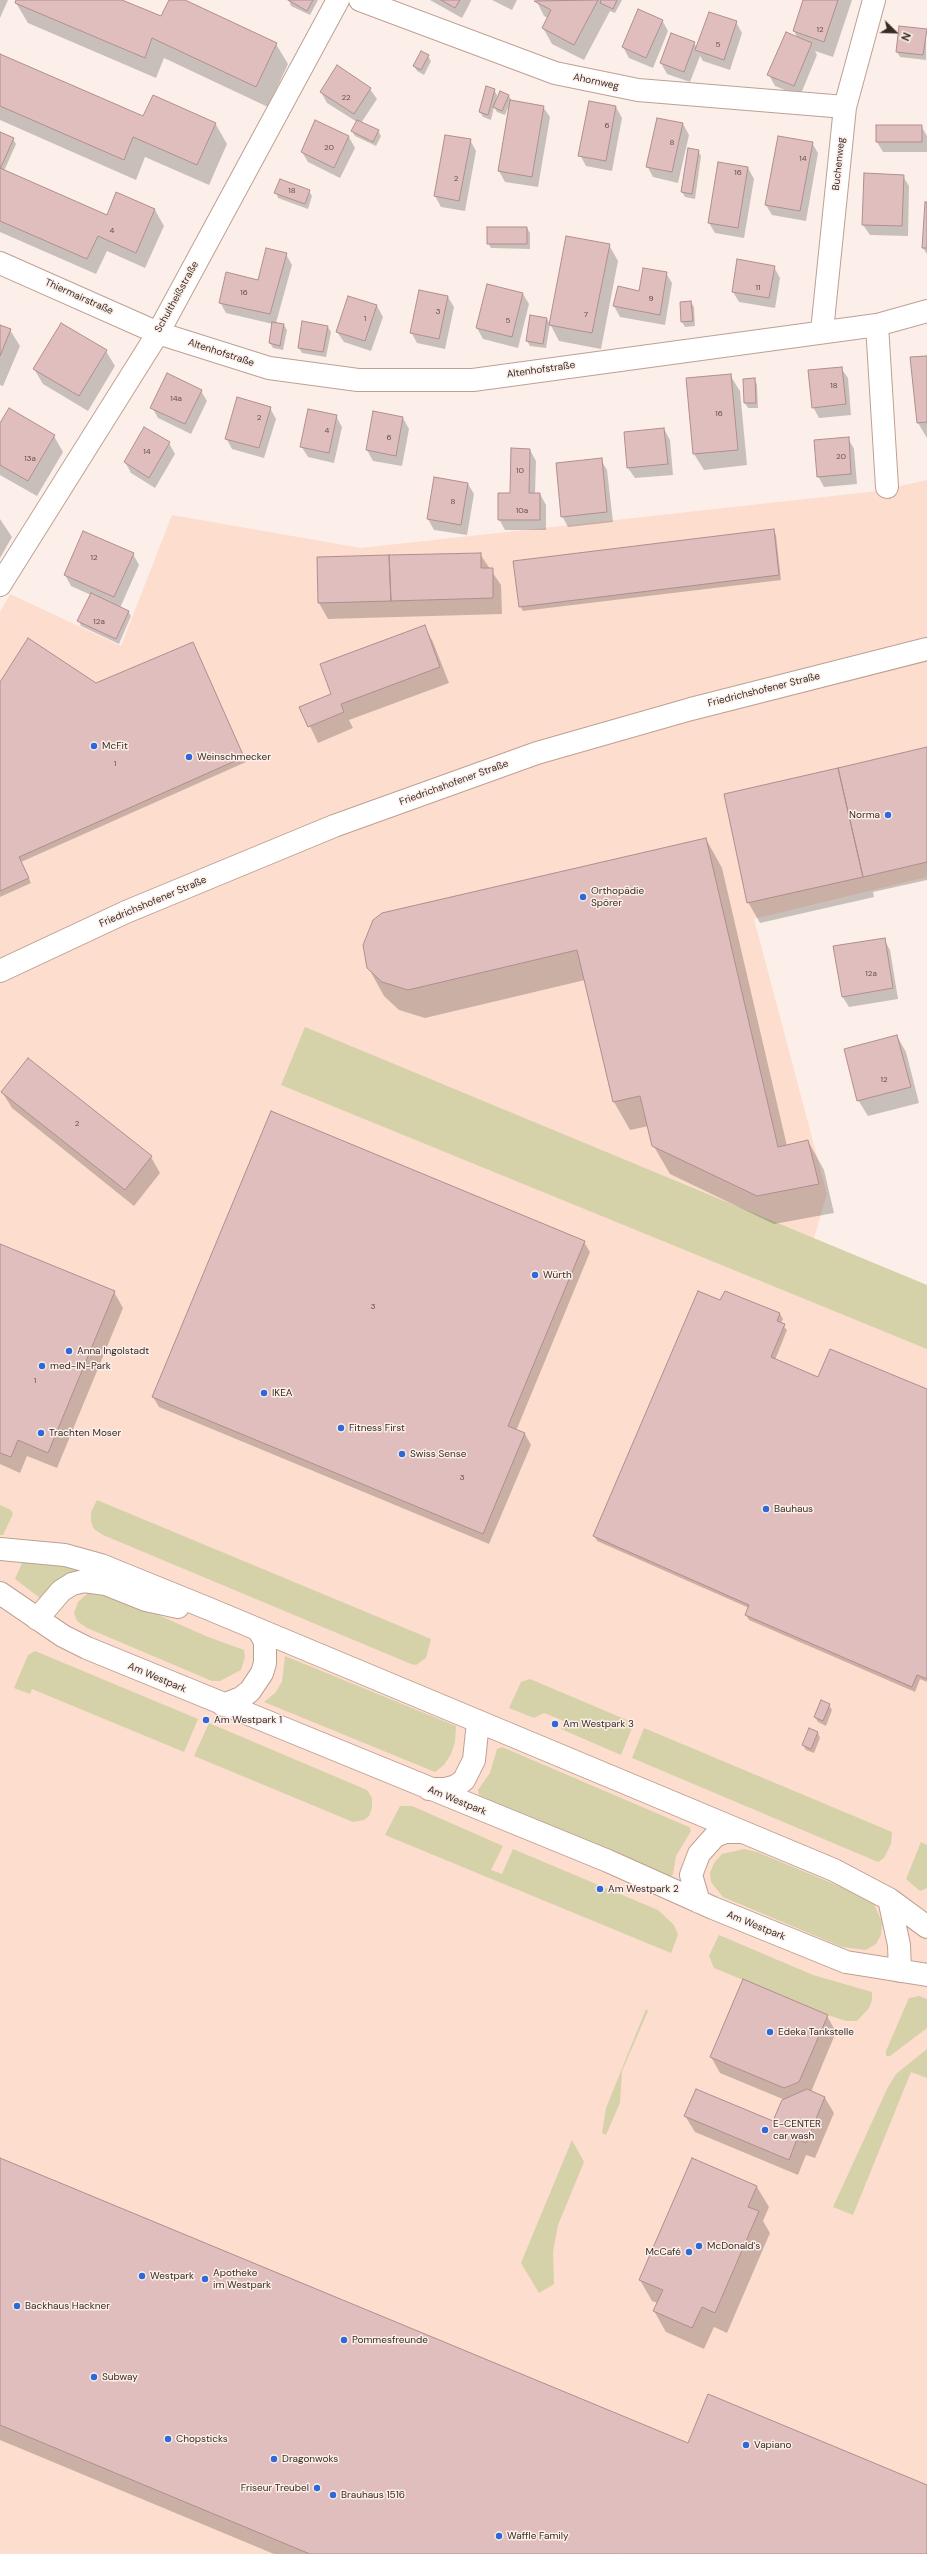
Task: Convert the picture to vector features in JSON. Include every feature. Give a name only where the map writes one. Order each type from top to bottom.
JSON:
[{"type":"main road","name":"Schultheißstraße","points":[[0,585],[158,333],[338,0]]},
{"type":"main road","name":"Ahornweg","points":[[360,0],[555,73],[638,90],[845,107]]},
{"type":"main road","name":"Buchenweg","points":[[822,331],[845,107],[874,0]]},
{"type":"main road","name":"Thiermairstraße","points":[[0,262],[158,333]]},
{"type":"main road","name":"Altenhofstraße","points":[[158,333],[270,368],[358,380],[473,380],[822,331],[876,325],[927,311]]},
{"type":"main road","points":[[876,325],[887,487]]},
{"type":"main road","name":"Friedrichshofener Straße","points":[[0,971],[126,912],[334,826],[537,752],[691,708],[927,649]]},
{"type":"main road","points":[[0,1549],[65,1555],[101,1565],[207,1608],[739,1832],[834,1870],[889,1899],[927,1927]]},
{"type":"main road","points":[[37,1618],[61,1591],[72,1584],[84,1581],[106,1584],[163,1605],[183,1608],[207,1608]]},
{"type":"main road","name":"Am Westpark","points":[[0,1593],[37,1618],[87,1648],[223,1705],[398,1774],[428,1789],[608,1861],[699,1902],[833,1957],[858,1965],[927,1975]]},
{"type":"main road","points":[[223,1705],[241,1698],[250,1691],[262,1673],[265,1641],[259,1631]]},
{"type":"main road","points":[[428,1789],[445,1789],[456,1786],[464,1780],[474,1760],[478,1722]]},
{"type":"main road","points":[[699,1902],[691,1875],[699,1854],[715,1836],[725,1832],[739,1832]]},
{"type":"main road","points":[[889,1899],[895,1920],[899,1945],[900,1971]]},
{"type":"main road","points":[[858,1965],[871,1961],[886,1950],[891,1942],[895,1920]]},
{"type":"shaded area","points":[[927,480],[927,877],[754,919],[827,1194],[797,1295],[927,1348],[927,2554],[0,2554],[0,612],[10,594],[121,646],[172,515],[361,548],[878,491]]},
{"type":"shaded area","points":[[305,1027],[927,1285],[927,1349],[281,1085]]},
{"type":"shaded area","points":[[97,1500],[431,1639],[426,1658],[416,1665],[411,1664],[103,1535],[94,1529],[91,1522],[91,1512]]},
{"type":"shaded area","points":[[0,1505],[11,1510],[13,1514],[3,1535],[0,1535]]},
{"type":"shaded area","points":[[23,1561],[55,1562],[78,1571],[58,1580],[40,1598],[15,1579]]},
{"type":"shaded area","points":[[91,1590],[102,1590],[208,1637],[244,1650],[245,1657],[241,1670],[220,1681],[212,1681],[87,1628],[77,1621],[74,1613],[78,1602]]},
{"type":"shaded area","points":[[35,1651],[198,1719],[184,1752],[32,1689],[30,1694],[14,1688],[28,1655]]},
{"type":"shaded area","points":[[285,1656],[456,1726],[455,1742],[451,1754],[444,1765],[435,1772],[264,1702],[275,1693],[282,1682]]},
{"type":"shaded area","points":[[530,1679],[634,1723],[621,1755],[561,1729],[564,1721],[544,1713],[534,1718],[509,1708],[521,1682]]},
{"type":"shaded area","points":[[209,1723],[367,1790],[372,1798],[372,1808],[369,1816],[364,1820],[353,1822],[194,1756]]},
{"type":"shaded area","points":[[644,1728],[892,1832],[891,1844],[884,1858],[878,1862],[632,1758]]},
{"type":"shaded area","points":[[502,1747],[689,1827],[691,1831],[676,1856],[673,1874],[670,1877],[479,1797],[478,1790],[490,1773],[497,1749]]},
{"type":"shaded area","points":[[400,1806],[412,1806],[503,1846],[491,1870],[502,1874],[513,1849],[658,1910],[674,1925],[678,1935],[671,1953],[385,1835]]},
{"type":"shaded area","points":[[921,1842],[927,1845],[927,1888],[920,1891],[906,1879]]},
{"type":"shaded area","points":[[744,1849],[757,1852],[863,1896],[874,1904],[882,1922],[881,1935],[876,1944],[866,1950],[842,1947],[723,1897],[711,1882],[710,1873],[714,1863],[722,1854]]},
{"type":"shaded area","points":[[719,1935],[813,1975],[872,1992],[872,2000],[869,2008],[857,2021],[846,2021],[714,1968],[709,1956]]},
{"type":"shaded area","points":[[919,1996],[927,1999],[927,2028],[890,2056],[886,2056],[886,2051],[909,1998]]},
{"type":"shaded area","points":[[646,2009],[648,2011],[622,2071],[620,2103],[606,2135],[602,2133],[606,2108]]},
{"type":"shaded area","points":[[927,2049],[927,2078],[911,2072],[853,2215],[833,2207],[888,2087],[896,2074]]},
{"type":"shaded area","points":[[572,2140],[584,2162],[558,2225],[553,2252],[554,2284],[539,2293],[521,2263]]},
{"type":"building","points":[[16,0],[122,0],[161,16],[169,0],[185,0],[277,43],[256,87],[152,38],[145,58],[15,3]]},
{"type":"building","points":[[288,0],[313,0],[307,11]]},
{"type":"building","points":[[441,0],[460,0],[455,8]]},
{"type":"building","points":[[598,0],[574,45],[542,28],[551,10],[534,1]]},
{"type":"building","points":[[601,0],[617,0],[613,9],[600,3]]},
{"type":"building","points":[[803,0],[838,0],[824,42],[793,31]]},
{"type":"building","points":[[638,9],[663,20],[646,58],[622,47]]},
{"type":"building","points":[[709,12],[737,21],[724,60],[695,50]]},
{"type":"building","points":[[899,26],[927,29],[923,55],[896,52]]},
{"type":"building","points":[[786,32],[812,43],[794,86],[767,75]]},
{"type":"building","points":[[671,33],[695,42],[684,72],[660,63]]},
{"type":"building","points":[[421,51],[429,55],[421,70],[413,66]]},
{"type":"building","points":[[0,54],[143,116],[153,95],[216,123],[197,165],[133,137],[124,160],[0,106]]},
{"type":"building","points":[[337,65],[371,88],[354,114],[320,92]]},
{"type":"building","points":[[486,86],[495,89],[488,115],[479,112]]},
{"type":"building","points":[[500,91],[509,95],[502,111],[493,107]]},
{"type":"building","points":[[510,100],[544,106],[532,177],[498,171]]},
{"type":"building","points":[[589,101],[616,106],[606,161],[578,156]]},
{"type":"building","points":[[657,118],[683,123],[672,172],[646,167]]},
{"type":"building","points":[[315,120],[349,136],[334,168],[301,152]]},
{"type":"building","points":[[357,120],[379,130],[373,142],[351,131]]},
{"type":"building","points":[[876,125],[922,125],[922,142],[876,142]]},
{"type":"building","points":[[0,132],[14,138],[0,169]]},
{"type":"building","points":[[445,135],[471,139],[459,201],[434,196]]},
{"type":"building","points":[[778,136],[813,142],[800,211],[765,205]]},
{"type":"building","points":[[688,148],[699,150],[692,194],[681,192]]},
{"type":"building","points":[[718,162],[748,167],[738,228],[708,223]]},
{"type":"building","points":[[0,168],[107,215],[116,192],[155,209],[136,253],[98,236],[87,259],[0,221]]},
{"type":"building","points":[[864,173],[904,175],[902,226],[862,225]]},
{"type":"building","points":[[280,179],[310,190],[305,204],[274,193]]},
{"type":"building","points":[[925,202],[927,202],[927,248],[922,248]]},
{"type":"building","points":[[487,227],[527,227],[527,244],[487,244]]},
{"type":"building","points":[[566,236],[610,244],[592,333],[549,325]]},
{"type":"building","points":[[266,248],[287,253],[270,314],[219,303],[226,272],[258,280]]},
{"type":"building","points":[[737,259],[775,266],[769,298],[732,292]]},
{"type":"building","points":[[643,268],[667,272],[660,315],[613,306],[618,286],[639,291]]},
{"type":"building","points":[[487,284],[523,293],[512,337],[476,328]]},
{"type":"building","points":[[419,290],[448,296],[439,339],[410,333]]},
{"type":"building","points":[[348,296],[377,305],[365,341],[336,332]]},
{"type":"building","points":[[691,301],[693,321],[681,322],[680,302]]},
{"type":"building","points":[[530,315],[547,318],[543,344],[526,341]]},
{"type":"building","points":[[302,321],[328,326],[323,352],[298,348]]},
{"type":"building","points":[[272,322],[284,324],[280,346],[269,343]]},
{"type":"building","points":[[61,323],[107,350],[79,396],[33,369]]},
{"type":"building","points":[[0,325],[11,329],[0,356]]},
{"type":"building","points":[[927,356],[927,422],[917,423],[910,357]]},
{"type":"building","points":[[842,367],[846,404],[812,408],[808,370]]},
{"type":"building","points":[[167,373],[202,390],[185,424],[150,408]]},
{"type":"building","points":[[731,374],[738,450],[693,454],[686,378]]},
{"type":"building","points":[[755,378],[756,403],[744,403],[743,379]]},
{"type":"building","points":[[237,397],[271,407],[259,448],[225,439]]},
{"type":"building","points":[[9,408],[55,435],[28,481],[0,465],[0,423]]},
{"type":"building","points":[[308,409],[337,415],[329,453],[300,447]]},
{"type":"building","points":[[373,411],[403,417],[396,456],[366,450]]},
{"type":"building","points":[[144,427],[170,442],[149,478],[124,462]]},
{"type":"building","points":[[664,428],[668,464],[627,468],[624,432]]},
{"type":"building","points":[[849,437],[851,474],[817,477],[814,440]]},
{"type":"building","points":[[511,448],[530,449],[529,493],[540,493],[540,520],[498,520],[498,493],[510,493]]},
{"type":"building","points":[[602,458],[607,512],[561,517],[556,463]]},
{"type":"building","points":[[434,477],[468,483],[461,525],[427,519]]},
{"type":"building","points":[[774,529],[779,575],[519,607],[513,561]]},
{"type":"building","points":[[83,531],[134,553],[114,597],[64,575]]},
{"type":"building","points":[[481,553],[481,568],[493,568],[493,598],[391,601],[389,555]]},
{"type":"building","points":[[389,555],[391,601],[318,603],[317,557]]},
{"type":"building","points":[[91,593],[129,611],[116,639],[77,621]]},
{"type":"building","points":[[425,625],[440,667],[341,704],[344,712],[308,727],[299,707],[331,694],[320,664]]},
{"type":"building","points":[[28,638],[96,683],[193,642],[244,757],[19,857],[29,878],[0,891],[0,682]]},
{"type":"building","name":"Norma","points":[[927,747],[927,862],[863,877],[838,768]]},
{"type":"building","points":[[838,768],[863,877],[747,903],[724,794]]},
{"type":"building","points":[[706,838],[778,1147],[808,1140],[819,1184],[757,1196],[652,1146],[640,1096],[613,1102],[577,950],[408,990],[382,982],[367,968],[363,945],[373,920],[382,913]]},
{"type":"building","points":[[885,938],[893,988],[842,997],[833,946]]},
{"type":"building","points":[[897,1035],[911,1087],[857,1101],[844,1049]]},
{"type":"building","points":[[28,1058],[152,1156],[125,1190],[1,1092]]},
{"type":"building","points":[[271,1111],[585,1241],[508,1426],[525,1433],[483,1534],[152,1397]]},
{"type":"building","name":"med-IN-Park","points":[[0,1244],[115,1291],[48,1453],[18,1440],[11,1457],[0,1453]]},
{"type":"building","name":"Bauhaus","points":[[698,1291],[720,1300],[725,1291],[780,1313],[777,1321],[785,1324],[771,1357],[818,1377],[830,1349],[927,1389],[927,1679],[917,1675],[912,1687],[745,1615],[749,1605],[593,1536]]},
{"type":"building","points":[[821,1700],[830,1704],[823,1721],[814,1717]]},
{"type":"building","points":[[809,1728],[818,1732],[811,1749],[802,1745]]},
{"type":"building","name":"Edeka Tankstelle","points":[[743,1979],[828,2015],[799,2082],[784,2088],[710,2057]]},
{"type":"building","name":"E-CENTER car wash","points":[[696,2089],[773,2121],[782,2100],[807,2089],[825,2097],[806,2143],[797,2139],[789,2160],[684,2116]]},
{"type":"building","name":"Westpark","points":[[0,2158],[688,2443],[708,2394],[927,2485],[927,2554],[310,2554],[0,2425]]},
{"type":"building","name":"McDonald's","points":[[692,2158],[757,2186],[748,2207],[759,2211],[715,2313],[702,2307],[692,2328],[653,2311],[663,2290],[639,2280]]},
{"type":"place","name":"McFit","points":[[94,746]]},
{"type":"place","name":"Weinschmecker","points":[[189,757]]},
{"type":"place","name":"Norma","points":[[888,815]]},
{"type":"place","name":"Orthopädie Spörer","points":[[583,897]]},
{"type":"place","name":"Würth","points":[[535,1275]]},
{"type":"place","name":"Anna Ingolstadt","points":[[69,1351]]},
{"type":"place","name":"med-IN-Park","points":[[42,1366]]},
{"type":"place","name":"IKEA","points":[[264,1393]]},
{"type":"place","name":"Fitness First","points":[[341,1428]]},
{"type":"place","name":"Trachten Moser","points":[[41,1433]]},
{"type":"place","name":"Swiss Sense","points":[[402,1454]]},
{"type":"place","name":"Bauhaus","points":[[766,1509]]},
{"type":"place","name":"Am Westpark 1","points":[[206,1720]]},
{"type":"place","name":"Am Westpark 3","points":[[555,1724]]},
{"type":"place","name":"Am Westpark 2","points":[[600,1889]]},
{"type":"place","name":"Edeka Tankstelle","points":[[770,2032]]},
{"type":"place","name":"E-CENTER car wash","points":[[765,2130]]},
{"type":"place","name":"McDonald's","points":[[699,2246]]},
{"type":"place","name":"McCafé","points":[[689,2252]]},
{"type":"place","name":"Westpark","points":[[142,2276]]},
{"type":"place","name":"Apotheke im Westpark","points":[[205,2279]]},
{"type":"place","name":"Backhaus Hackner","points":[[17,2306]]},
{"type":"place","name":"Pommesfreunde","points":[[344,2340]]},
{"type":"place","name":"Subway","points":[[94,2377]]},
{"type":"place","name":"Chopsticks","points":[[168,2439]]},
{"type":"place","name":"Vapiano","points":[[746,2445]]},
{"type":"place","name":"Dragonwoks","points":[[274,2459]]},
{"type":"place","name":"Friseur Treubel","points":[[317,2488]]},
{"type":"place","name":"Brauhaus 1516","points":[[333,2495]]},
{"type":"place","name":"Waffle Family","points":[[499,2536]]}]
